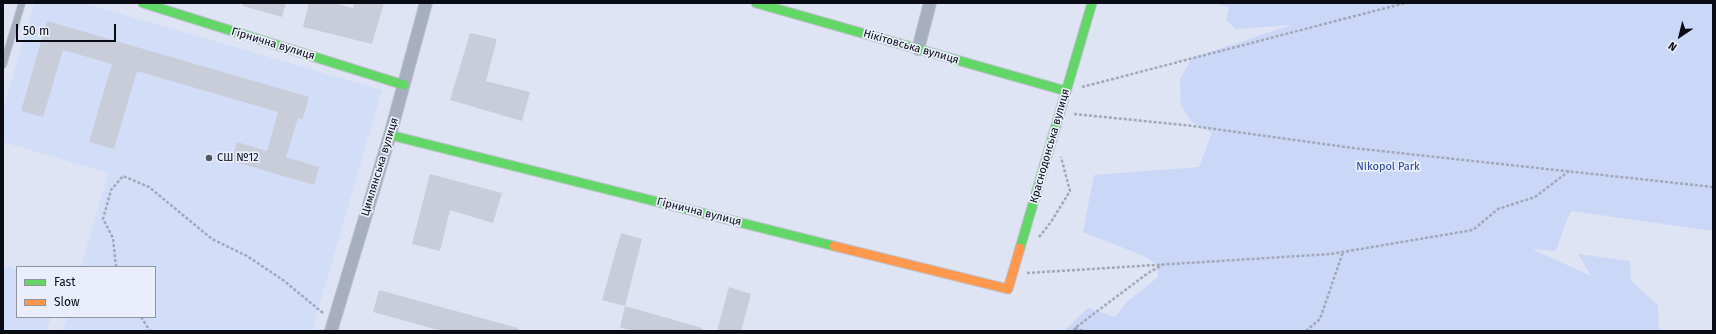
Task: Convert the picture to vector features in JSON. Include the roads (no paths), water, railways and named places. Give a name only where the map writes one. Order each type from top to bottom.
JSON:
[{"type":"street","name":"Гірнична вулиця","points":[[143,3],[404,85]]},
{"type":"street","name":"Цимлянська вулиця","points":[[332,326],[390,135],[426,3]]},
{"type":"street","name":"Нікітовська вулиця","points":[[756,3],[1066,91]]},
{"type":"street","points":[[918,49],[930,3]]},
{"type":"street","name":"Краснодонська вулиця","points":[[1008,289],[1092,3]]},
{"type":"street","name":"Гірнична вулиця","points":[[390,135],[1008,289]]},
{"type":"lane","points":[[3,65],[22,3]]},
{"type":"place","name":"СШ №12","points":[[209,158]]},
{"type":"park label","name":"Nikopol Park","points":[[1388,167]]}]
